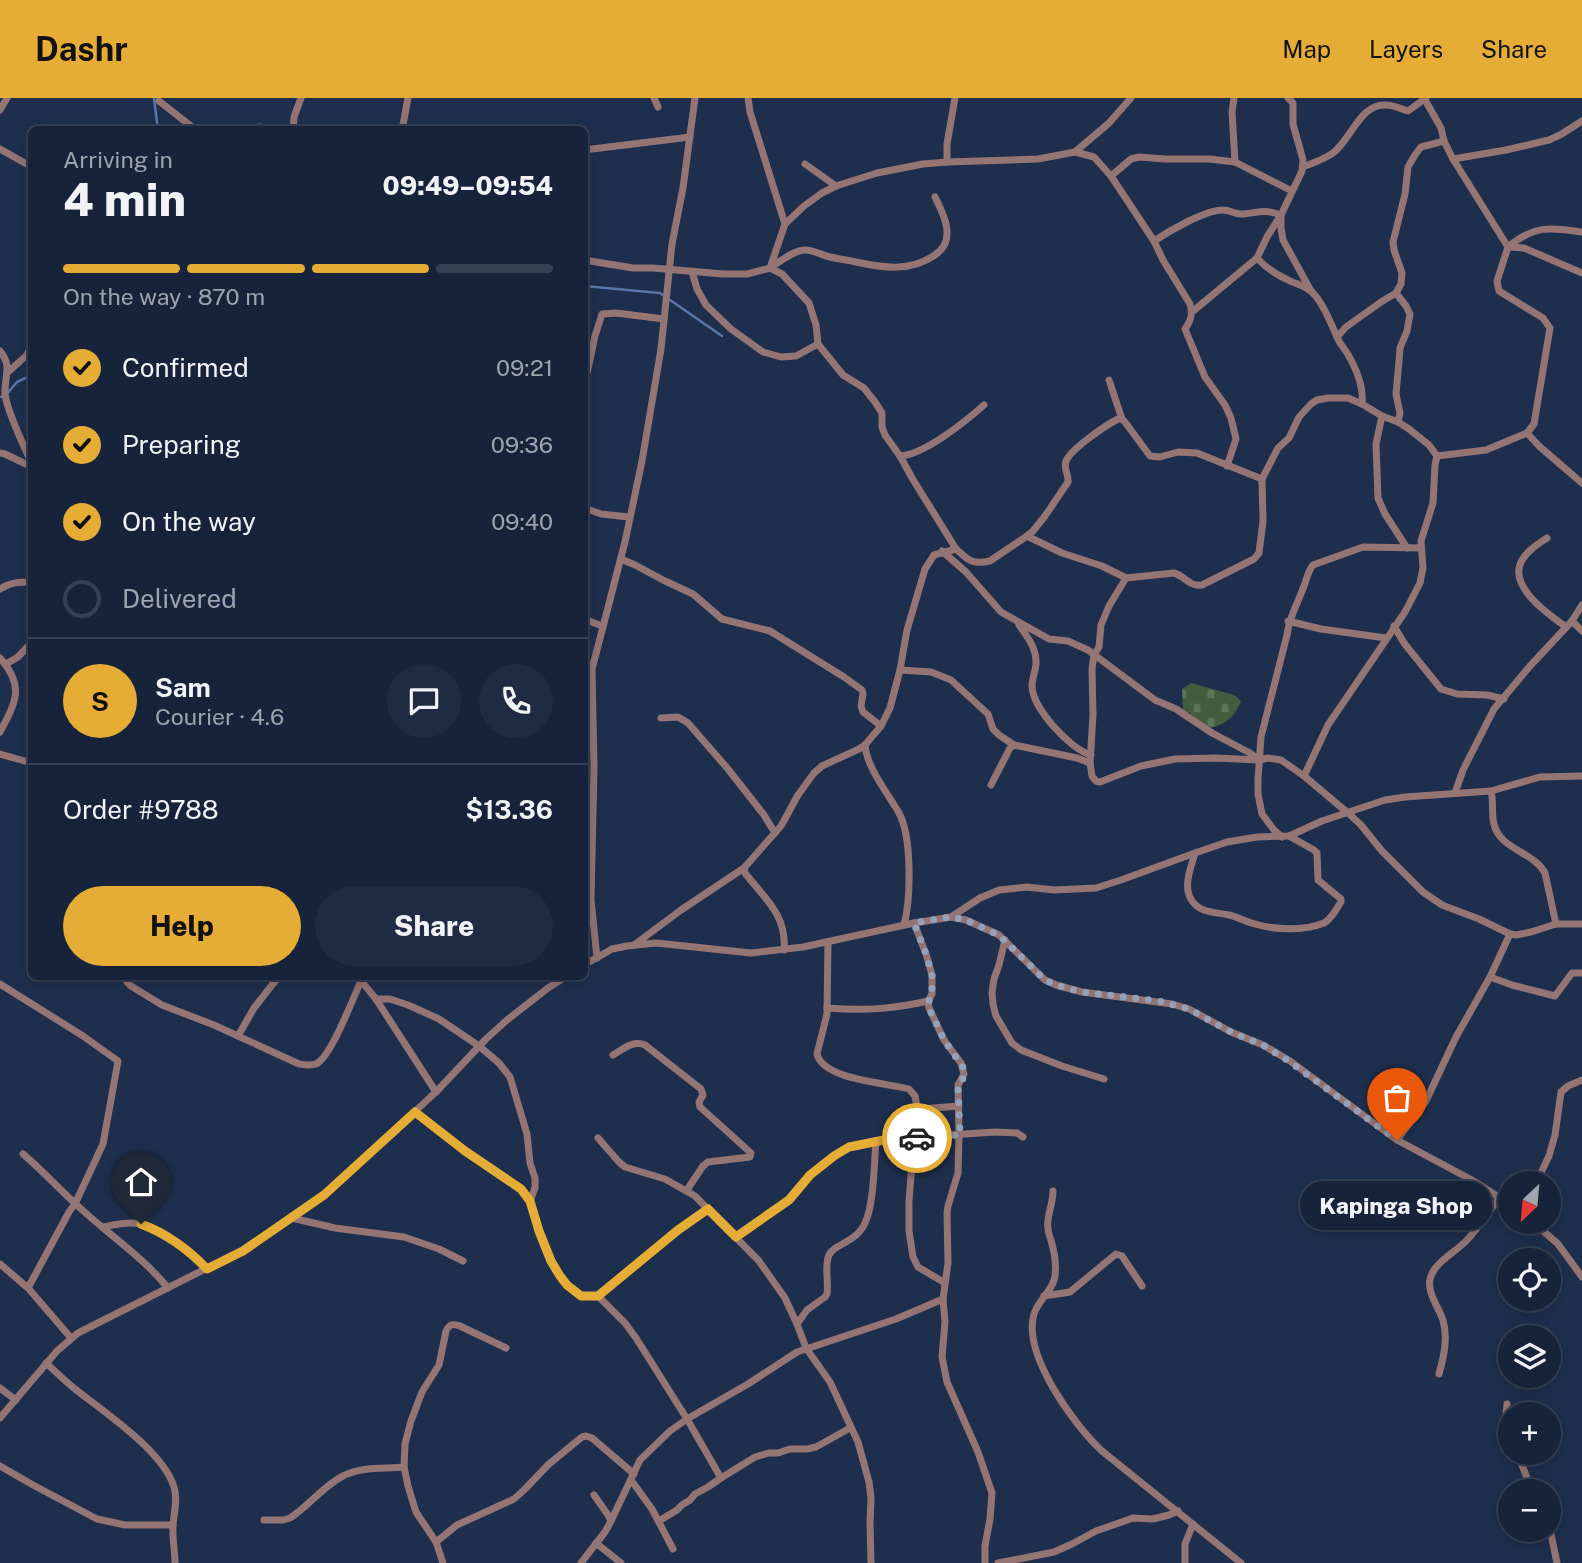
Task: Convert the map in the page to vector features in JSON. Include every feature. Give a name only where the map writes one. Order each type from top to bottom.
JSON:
[{"type":"street","points":[[0,110],[7,98]]},
{"type":"street","points":[[293,126],[300,98]]},
{"type":"street","points":[[403,126],[408,98]]},
{"type":"street","points":[[654,98],[657,107]]},
{"type":"street","points":[[597,958],[588,899],[593,800],[592,669],[621,559],[645,449],[664,319],[671,244],[683,188],[695,98]]},
{"type":"street","points":[[748,98],[785,224]]},
{"type":"street","points":[[947,162],[947,144],[955,98]]},
{"type":"street","points":[[1075,152],[1131,98]]},
{"type":"street","points":[[1234,98],[1232,112],[1236,162]]},
{"type":"street","points":[[1303,167],[1333,153],[1372,108],[1388,105],[1408,111],[1425,99],[1441,128],[1453,159],[1508,247]]},
{"type":"street","points":[[1192,312],[1257,258],[1293,191],[1303,167],[1303,160],[1293,124],[1291,100]]},
{"type":"street","points":[[159,101],[190,126]]},
{"type":"street","points":[[1453,159],[1549,140],[1582,121]]},
{"type":"street","points":[[588,150],[690,137]]},
{"type":"street","points":[[1337,337],[1351,323],[1396,293],[1401,284],[1402,273],[1393,243],[1405,194],[1408,167],[1421,147],[1444,141]]},
{"type":"street","points":[[0,149],[28,165]]},
{"type":"street","points":[[770,268],[785,224],[813,200],[836,186],[877,173],[923,164],[1038,159],[1075,152],[1094,157],[1111,176],[1191,304],[1192,312],[1185,330],[1205,377],[1225,405],[1235,429],[1235,444],[1227,466]]},
{"type":"street","points":[[1111,176],[1130,159],[1209,159],[1236,162],[1293,191]]},
{"type":"street","points":[[805,164],[836,186]]},
{"type":"street","points":[[588,261],[634,268],[747,274],[770,268],[800,250],[807,250],[894,268],[910,267],[938,254],[947,239],[945,216],[935,197]]},
{"type":"street","points":[[1154,242],[1167,232],[1204,214],[1219,210],[1243,214],[1269,211],[1281,215]]},
{"type":"street","points":[[1281,215],[1283,240],[1348,354],[1362,386],[1362,404]]},
{"type":"street","points":[[1437,456],[1486,450],[1527,433],[1534,424],[1550,328],[1543,318],[1499,290],[1497,281],[1508,247],[1527,234],[1550,227],[1582,232]]},
{"type":"street","points":[[1508,247],[1524,248],[1582,273]]},
{"type":"street","points":[[1257,258],[1278,275],[1312,292]]},
{"type":"street","points":[[770,268],[782,274],[809,303],[816,325],[818,344],[843,375],[868,392],[882,413],[885,435],[956,549],[972,562],[990,561],[1027,537],[1068,482],[1065,464],[1067,459],[1101,429],[1122,419]]},
{"type":"street","points":[[692,272],[706,305],[731,329],[763,352],[780,357],[796,356],[818,344]]},
{"type":"street","points":[[1396,293],[1410,314],[1399,362],[1396,394],[1400,413],[1398,422]]},
{"type":"street","points":[[588,368],[602,314],[616,313],[664,319]]},
{"type":"street","points":[[0,351],[7,363],[5,396],[28,456]]},
{"type":"street","points":[[8,373],[28,353]]},
{"type":"street","points":[[1109,380],[1122,419],[1150,456],[1188,452],[1209,457],[1262,479]]},
{"type":"street","points":[[1027,537],[1126,578],[1174,573],[1190,584],[1202,586],[1254,559],[1259,553],[1263,521],[1262,479],[1274,454],[1289,438],[1299,417],[1311,404],[1317,400],[1348,398],[1398,422],[1420,437],[1437,456],[1433,503],[1421,548],[1423,574],[1405,612],[1328,724],[1304,776]]},
{"type":"street","points":[[900,456],[913,454],[947,434],[984,405]]},
{"type":"street","points":[[1382,416],[1376,444],[1378,498],[1407,548]]},
{"type":"street","points":[[1527,433],[1582,483]]},
{"type":"street","points":[[0,453],[28,464]]},
{"type":"street","points":[[588,509],[601,514],[629,517]]},
{"type":"street","points":[[1547,538],[1522,559],[1519,567],[1524,589],[1550,615],[1582,631]]},
{"type":"street","points":[[1195,853],[1187,888],[1193,903],[1205,911],[1278,928],[1295,928],[1329,920],[1341,899],[1318,880],[1317,853],[1285,837],[1267,821],[1258,794],[1261,737],[1289,621],[1313,565],[1363,547],[1421,548]]},
{"type":"street","points":[[634,945],[744,867],[785,820],[814,773],[822,766],[865,745],[881,726],[890,708],[905,639],[925,569],[933,555],[956,549]]},
{"type":"street","points":[[942,551],[966,572],[1001,612],[1049,639],[1068,641],[1088,650],[1155,700],[1176,709],[1259,760]]},
{"type":"street","points":[[621,559],[693,594],[722,619],[770,631],[844,677],[862,690],[863,712],[881,726]]},
{"type":"street","points":[[1126,578],[1101,625],[1099,647],[1094,655],[1092,668],[1091,759],[1092,776],[1096,781],[1100,782],[1141,766],[1175,760],[1268,758],[1281,761],[1304,776],[1348,813],[1423,892],[1442,905],[1510,934],[1521,934],[1556,924],[1582,924]]},
{"type":"street","points":[[0,589],[7,584],[28,582]]},
{"type":"street","points":[[1455,793],[1463,769],[1494,709],[1569,624],[1582,605]]},
{"type":"street","points":[[588,621],[602,626]]},
{"type":"street","points":[[1289,621],[1321,629],[1386,638]]},
{"type":"street","points":[[1017,622],[1034,649],[1036,666],[1032,688],[1040,709],[1069,742],[1091,759]]},
{"type":"street","points":[[1394,626],[1404,643],[1441,688],[1457,694],[1488,695],[1504,699]]},
{"type":"street","points":[[6,664],[28,646]]},
{"type":"street","points":[[0,658],[14,676],[16,685],[15,696],[0,732]]},
{"type":"street","points":[[900,670],[932,672],[951,680],[988,714],[993,729],[1014,745],[1091,759]]},
{"type":"street","points":[[661,718],[678,717],[688,723],[728,769],[775,833]]},
{"type":"street","points":[[865,745],[873,770],[905,829],[909,894],[904,926]]},
{"type":"street","points":[[992,785],[1014,745]]},
{"type":"street","points":[[0,754],[28,762]]},
{"type":"street","points":[[588,963],[612,949],[634,945],[664,944],[751,953],[828,942],[951,917],[980,898],[999,891],[1027,887],[1054,890],[1096,887],[1245,839],[1285,837],[1322,821],[1385,800],[1492,790],[1540,777],[1582,776]]},
{"type":"street","points":[[1492,790],[1493,823],[1499,836],[1511,848],[1527,855],[1542,868],[1556,924]]},
{"type":"street","points":[[588,791],[593,800]]},
{"type":"street","points":[[744,867],[782,923],[784,950]]},
{"type":"street","points":[[951,917],[977,924],[999,935],[1045,980],[1056,985],[1082,992],[1172,1004],[1189,1009],[1231,1032],[1263,1045],[1397,1140],[1498,1196]]},
{"type":"street","points":[[914,923],[932,975],[932,994],[929,1001],[936,1026],[963,1067],[964,1077],[958,1086],[958,1173],[948,1206],[948,1263],[943,1299],[945,1331],[942,1357],[947,1381],[978,1452],[992,1493],[985,1563]]},
{"type":"street","points":[[1397,1140],[1425,1103],[1510,934]]},
{"type":"street","points":[[1005,940],[994,979],[993,1003],[996,1016],[1012,1043],[1021,1050],[1104,1079]]},
{"type":"street","points":[[828,942],[827,1008],[818,1059],[822,1064],[855,1080],[909,1089],[915,1096],[917,1107],[921,1109],[959,1106]]},
{"type":"street","points":[[1490,977],[1555,996],[1572,973],[1582,973]]},
{"type":"street","points":[[127,980],[131,986],[162,1004],[299,1064],[310,1065],[317,1063],[328,1053],[359,980]]},
{"type":"street","points":[[238,1036],[254,1008],[276,980]]},
{"type":"street","points":[[360,980],[376,999],[436,1092]]},
{"type":"street","points":[[0,1418],[46,1363],[71,1338],[109,1316],[243,1251],[324,1195],[436,1092],[519,1009],[561,980]]},
{"type":"street","points":[[0,984],[118,1061],[103,1144],[75,1204],[28,1288]]},
{"type":"street","points":[[376,999],[390,999],[439,1019],[480,1046],[505,1070],[514,1087],[527,1134],[536,1188],[530,1201]]},
{"type":"street","points":[[827,1008],[876,1010],[901,1008],[929,1001]]},
{"type":"street","points":[[613,1055],[632,1044],[645,1045],[701,1089],[703,1095],[699,1102],[700,1107],[751,1153],[750,1157],[708,1162],[687,1190]]},
{"type":"street","points":[[1542,1171],[1555,1135],[1561,1092],[1582,1080]]},
{"type":"street","points":[[415,1112],[465,1151],[521,1189],[530,1201],[551,1261],[567,1285],[581,1296],[598,1296],[708,1209]]},
{"type":"street","points":[[736,1237],[789,1200],[810,1175],[849,1147],[914,1138],[1006,1132],[1017,1133],[1023,1137]]},
{"type":"street","points":[[598,1138],[625,1167],[665,1179],[687,1190],[759,1261],[785,1298],[806,1348],[830,1382],[858,1442],[872,1498],[871,1563]]},
{"type":"street","points":[[914,1138],[909,1200],[909,1231],[913,1257],[918,1267],[945,1283]]},
{"type":"street","points":[[797,1324],[807,1310],[827,1294],[828,1257],[832,1250],[861,1232],[867,1221],[876,1142]]},
{"type":"street","points":[[23,1154],[75,1204],[148,1266],[168,1288]]},
{"type":"street","points":[[1053,1191],[1048,1229],[1053,1246],[1054,1281],[1034,1314],[1034,1338],[1059,1401],[1096,1446],[1241,1563]]},
{"type":"street","points":[[1439,1374],[1446,1338],[1429,1283],[1431,1275],[1468,1239],[1498,1200]]},
{"type":"street","points":[[292,1217],[335,1228],[404,1237],[463,1261]]},
{"type":"street","points":[[103,1227],[120,1223],[141,1224],[182,1246],[207,1269]]},
{"type":"street","points":[[1547,1234],[1558,1244],[1582,1277]]},
{"type":"street","points":[[1044,1296],[1070,1292],[1116,1254],[1122,1256],[1142,1286]]},
{"type":"street","points":[[0,1264],[28,1288],[71,1338]]},
{"type":"street","points":[[598,1296],[625,1323],[687,1419],[721,1478]]},
{"type":"street","points":[[582,1563],[605,1532],[640,1460],[670,1431],[797,1352],[943,1299]]},
{"type":"street","points":[[443,1563],[436,1542],[416,1511],[408,1486],[404,1467],[405,1444],[411,1421],[422,1392],[439,1366],[449,1325],[460,1326],[506,1348]]},
{"type":"street","points":[[46,1363],[119,1423],[164,1469],[176,1494],[173,1525],[175,1563]]},
{"type":"street","points":[[0,1388],[16,1401]]},
{"type":"street","points":[[659,1521],[695,1494],[755,1457],[790,1449],[816,1447],[850,1428]]},
{"type":"street","points":[[436,1542],[457,1525],[514,1499],[549,1464],[586,1436],[592,1438],[632,1477],[673,1549]]},
{"type":"street","points":[[0,1466],[97,1519],[125,1525],[173,1525]]},
{"type":"street","points":[[264,1520],[290,1518],[345,1475],[370,1469],[404,1467]]},
{"type":"street","points":[[594,1495],[611,1521]]},
{"type":"street","points":[[998,1563],[1054,1552],[1096,1531],[1133,1518],[1160,1518],[1178,1511]]},
{"type":"street","points":[[1185,1563],[1185,1544],[1193,1524]]},
{"type":"street","points":[[1553,1542],[1557,1563]]},
{"type":"street","points":[[596,1543],[621,1563]]},
{"type":"street","points":[[1054,1552],[1056,1563]]},
{"type":"green space","points":[[1191,683],[1234,695],[1241,701],[1230,719],[1211,728],[1183,711],[1182,689]]},
{"type":"waterway","points":[[154,98],[158,126]]},
{"type":"waterway","points":[[588,286],[660,293],[722,336]]},
{"type":"waterway","points":[[0,397],[5,396],[17,382],[28,377]]},
{"type":"way so far","points":[[917,1138],[960,1135],[958,1086],[964,1077],[963,1067],[944,1040],[929,1008],[932,975],[914,923],[951,917],[977,924],[999,935],[1045,980],[1064,989],[1172,1004],[1189,1009],[1231,1032],[1263,1045],[1328,1088],[1397,1140]]},
{"type":"place","name":"Kapinga Shop","points":[[1397,1140]]},
{"type":"route","points":[[141,1224],[182,1246],[207,1269],[243,1251],[324,1195],[415,1112],[465,1151],[521,1189],[533,1207],[539,1231],[560,1276],[581,1296],[598,1296],[678,1230],[708,1209],[736,1237],[789,1200],[810,1175],[849,1147],[889,1139],[917,1138]]}]
